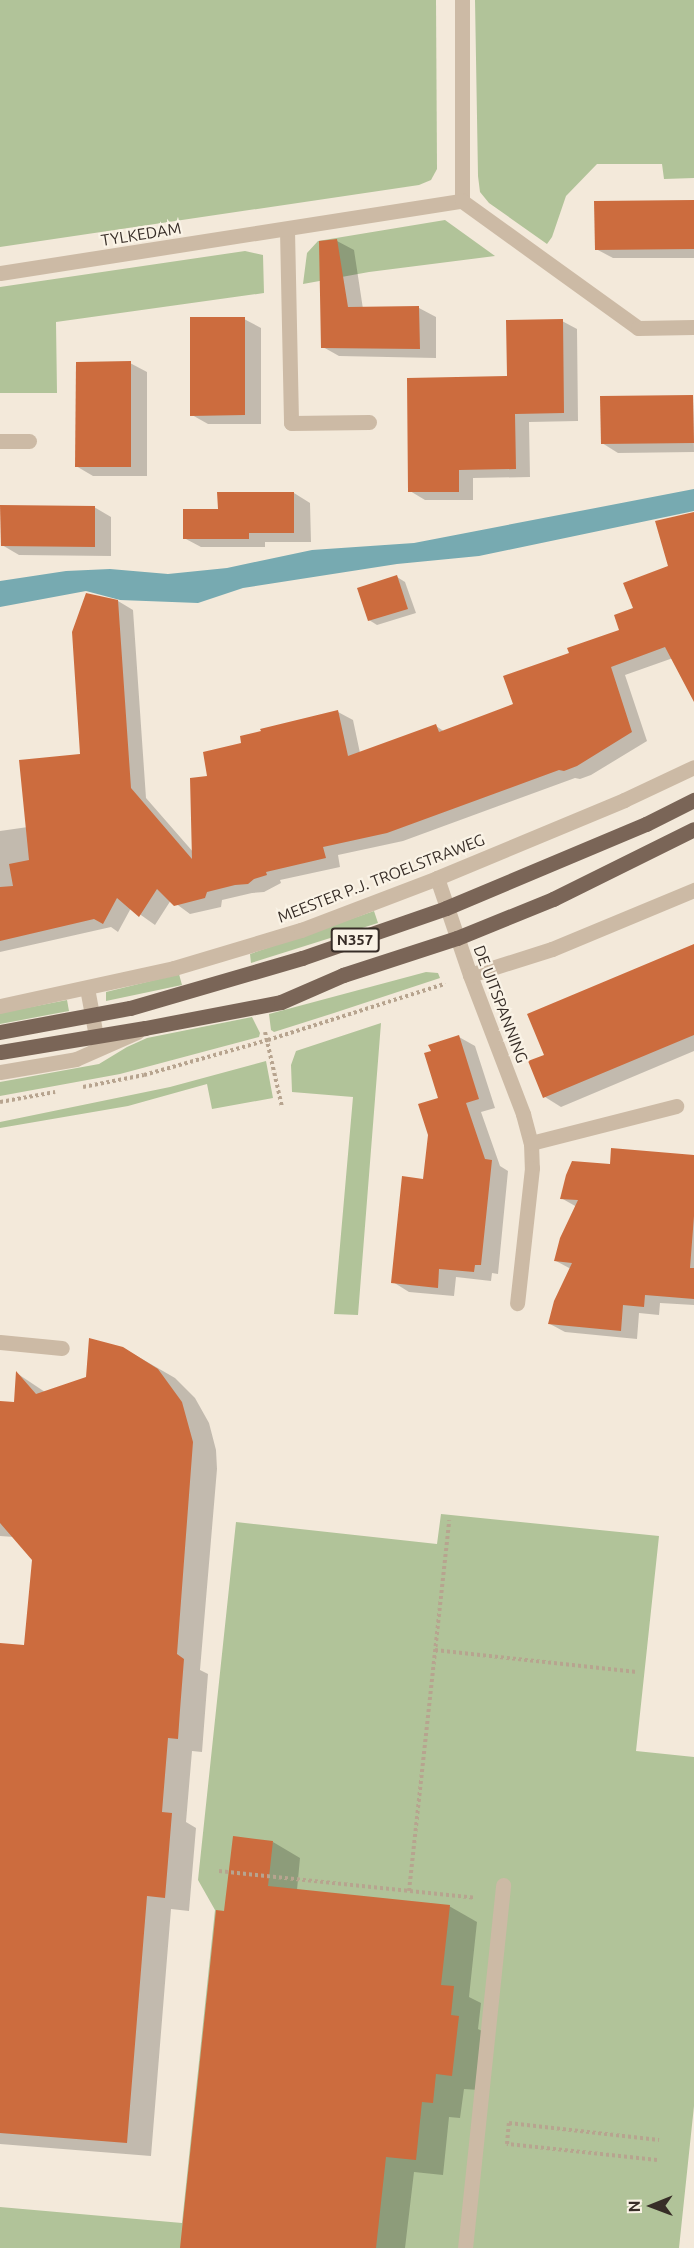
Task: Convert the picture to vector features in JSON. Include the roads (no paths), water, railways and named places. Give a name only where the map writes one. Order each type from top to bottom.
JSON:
[{"type":"main road","name":"N357","points":[[0,1032],[93,1016],[248,975],[447,908],[646,824],[694,800]]},
{"type":"main road","name":"N357","points":[[0,1052],[281,1002],[343,975],[457,938],[553,899],[694,829]]},
{"type":"street","points":[[462,0],[462,201],[638,328],[693,327]]},
{"type":"street","name":"TYLKEDAM","points":[[0,273],[462,201]]},
{"type":"street","points":[[287,230],[291,423],[369,422]]},
{"type":"street","points":[[0,441],[29,441]]},
{"type":"street","name":"MEESTER P.J. TROELSTRAWEG","points":[[0,1006],[87,988],[240,950],[368,906],[624,800],[694,767]]},
{"type":"street","name":"DE UITSPANNING","points":[[437,878],[470,975],[524,1114],[531,1143],[532,1168],[517,1303]]},
{"type":"street","points":[[470,975],[552,949],[694,890]]},
{"type":"street","points":[[87,988],[96,1036]]},
{"type":"street","points":[[0,1072],[76,1059],[145,1028]]},
{"type":"street","points":[[531,1143],[676,1106]]},
{"type":"street","points":[[0,1342],[62,1348]]},
{"type":"street","points":[[465,2248],[503,1885]]},
{"type":"water","points":[[694,489],[694,511],[479,556],[397,564],[243,588],[198,603],[120,600],[86,591],[0,607],[0,581],[66,571],[110,569],[168,574],[227,568],[312,550],[414,543]]}]
